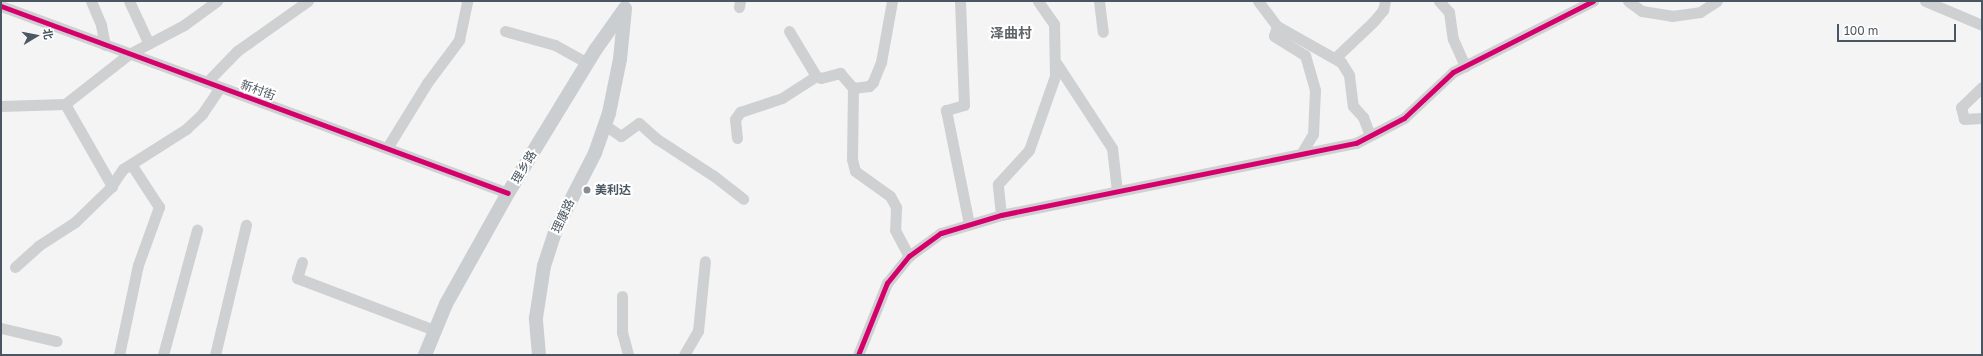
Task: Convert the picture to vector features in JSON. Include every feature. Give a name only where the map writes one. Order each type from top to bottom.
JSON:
[{"type":"main road","name":"理乡路","points":[[425,355],[434,330],[508,193],[587,63],[625,5]]},
{"type":"main road","name":"理康路","points":[[539,355],[536,318],[544,266],[556,229],[595,153],[605,125],[615,92],[625,5]]},
{"type":"main road","points":[[596,49],[610,50],[620,59]]},
{"type":"street","points":[[91,1],[101,25],[105,45]]},
{"type":"street","points":[[129,1],[148,44]]},
{"type":"street","points":[[1,106],[64,104],[129,54],[184,25],[217,1]]},
{"type":"street","points":[[207,82],[237,51],[308,1]]},
{"type":"street","points":[[387,148],[427,83],[459,40],[467,1]]},
{"type":"street","points":[[853,88],[869,86],[873,82],[881,62],[892,1]]},
{"type":"street","points":[[960,1],[964,105],[946,110],[969,224]]},
{"type":"street","points":[[1001,215],[998,184],[1029,150],[1052,89],[1057,64],[1054,24],[1038,1]]},
{"type":"street","points":[[1100,1],[1103,32]]},
{"type":"street","points":[[1258,1],[1277,26],[1335,58],[1349,75],[1353,106],[1363,117],[1370,135]]},
{"type":"street","points":[[1335,58],[1373,22],[1383,10],[1385,1]]},
{"type":"street","points":[[1439,1],[1449,12],[1453,39],[1465,66]]},
{"type":"street","points":[[858,355],[883,290],[909,256],[941,233],[1001,215],[1302,152],[1331,149],[1370,135],[1404,118],[1437,86],[1465,66],[1593,1]]},
{"type":"street","points":[[1628,1],[1642,11],[1672,16],[1700,12],[1717,1]]},
{"type":"street","points":[[1925,1],[1982,25]]},
{"type":"street","name":"新村街","points":[[1,6],[508,193]]},
{"type":"street","points":[[1277,26],[1274,36],[1305,55],[1315,90],[1313,134],[1302,152]]},
{"type":"street","points":[[505,31],[555,45],[587,63]]},
{"type":"street","points":[[789,31],[816,76]]},
{"type":"street","points":[[1057,64],[1112,148],[1117,191]]},
{"type":"street","points":[[737,138],[735,119],[740,112],[782,98],[816,76],[840,73],[853,88],[851,145],[855,171],[890,196],[896,206],[895,230],[909,256]]},
{"type":"street","points":[[15,266],[38,246],[75,222],[112,186],[130,164],[186,129],[202,114],[220,87]]},
{"type":"street","points":[[1982,87],[1964,102],[1961,114],[1972,120],[1982,118]]},
{"type":"street","points":[[64,104],[112,186]]},
{"type":"street","points":[[605,125],[621,136],[639,123],[657,140],[714,176],[743,198]]},
{"type":"street","points":[[119,355],[138,265],[160,206],[130,164]]},
{"type":"street","points":[[215,355],[246,225]]},
{"type":"street","points":[[163,355],[197,230]]},
{"type":"street","points":[[684,355],[698,331],[705,261]]},
{"type":"street","points":[[302,262],[297,278],[434,330]]},
{"type":"street","points":[[622,296],[622,332],[628,355]]},
{"type":"street","points":[[1,328],[56,341]]},
{"type":"cycle path","points":[[858,355],[887,283],[909,256],[941,233],[1001,215],[1356,143],[1404,118],[1453,72],[1593,1]]},
{"type":"cycle path","points":[[1,6],[508,193]]},
{"type":"place","name":"美利达","points":[[587,190]]},
{"type":"district","name":"泽曲村","points":[[1011,33]]}]
